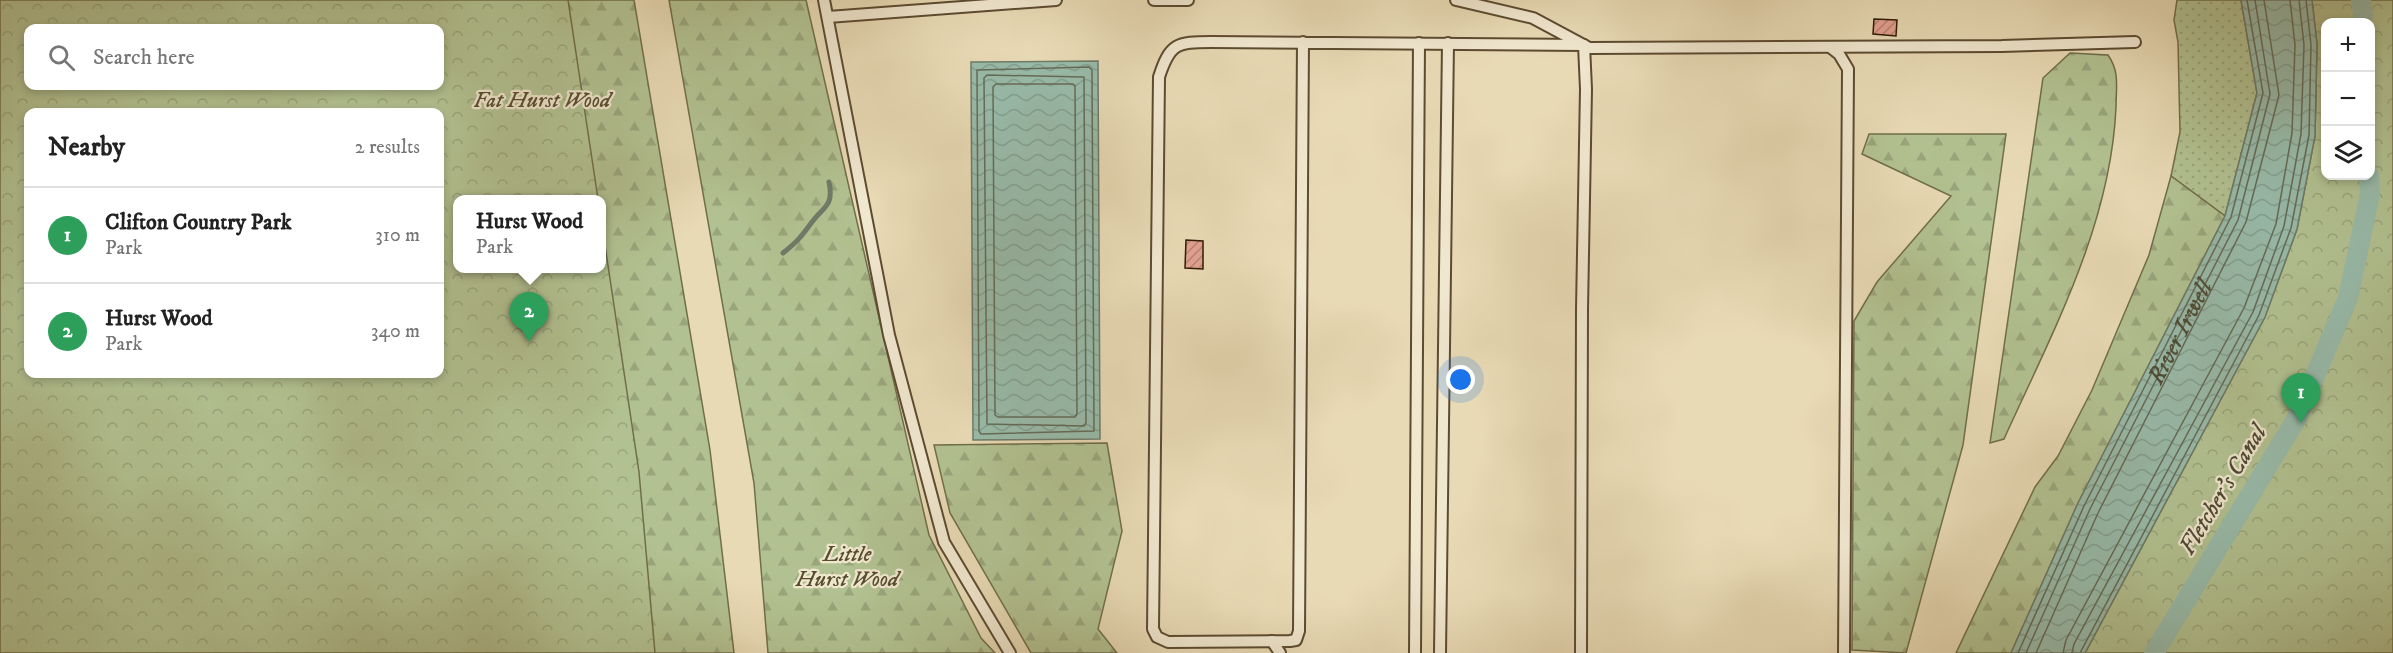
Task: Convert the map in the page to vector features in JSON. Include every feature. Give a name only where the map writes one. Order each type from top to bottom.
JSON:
[{"type":"lane","points":[[824,0],[889,335],[944,542],[1010,653]]},
{"type":"lane","points":[[828,17],[1056,0]]},
{"type":"lane","points":[[1154,0],[1188,0]]},
{"type":"lane","points":[[1456,0],[1533,18],[1589,48],[2002,46],[2135,42]]},
{"type":"lane","points":[[1302,42],[1299,631],[1296,640],[1168,642],[1157,637],[1153,629],[1159,77],[1174,46],[1183,42],[1302,42],[1448,43],[1584,45]]},
{"type":"lane","points":[[1415,653],[1419,43]]},
{"type":"lane","points":[[1440,653],[1448,43]]},
{"type":"lane","points":[[1581,653],[1581,321],[1586,89],[1584,45]]},
{"type":"lane","points":[[1830,47],[1839,54],[1848,69],[1844,653]]},
{"type":"lane","points":[[1272,641],[1280,653]]},
{"type":"green space","points":[[0,0],[568,0],[597,195],[453,195],[453,273],[606,273],[606,252],[639,472],[655,653],[0,653]]},
{"type":"green space","name":"Fat Hurst Wood","points":[[22,0],[634,0],[710,450],[734,653],[474,653],[599,273],[606,273],[606,195],[456,195],[444,133],[444,108],[28,108],[27,90],[444,90],[444,24],[24,24],[24,37]]},
{"type":"green space","name":"Little Hurst Wood","points":[[669,0],[806,0],[929,535],[981,638],[995,653],[768,653],[754,483]]},
{"type":"green space","points":[[2177,0],[2241,0],[2257,93],[2225,216],[2171,176],[2180,132],[2178,42],[2174,20]]},
{"type":"green space","points":[[2312,0],[2393,0],[2393,653],[2085,653],[2265,317],[2297,229],[2315,136],[2317,44]]},
{"type":"green space","points":[[2070,53],[2108,55],[2112,61],[2117,86],[2112,151],[2103,194],[2076,278],[2004,439],[1990,443],[2043,78]]},
{"type":"green space","points":[[1869,134],[2006,134],[1963,445],[1906,653],[1852,650],[1854,321],[1877,282],[1951,196],[1862,154]]},
{"type":"green space","points":[[2171,176],[2225,216],[2078,503],[2011,653],[1956,653],[2035,487],[2058,456],[2092,390],[2149,255]]},
{"type":"green space","points":[[1107,443],[1122,531],[1098,629],[1117,653],[1031,653],[950,513],[934,445]]},
{"type":"water","name":"River Irwell","points":[[2241,0],[2312,0],[2317,44],[2315,136],[2297,229],[2265,317],[2085,653],[2011,653],[2078,503],[2225,216],[2257,93]]},
{"type":"water","points":[[1098,61],[1100,439],[973,440],[971,62]]},
{"type":"building","points":[[1874,19],[1897,20],[1896,36],[1873,34]]},
{"type":"building","points":[[1186,240],[1203,241],[1203,269],[1185,268]]},
{"type":"waterway","name":"Fletcher's Canal","points":[[2361,0],[2363,15]]},
{"type":"waterway","name":"Fletcher's Canal","points":[[2154,653],[2297,418],[2348,298],[2370,194],[2369,180]]},
{"type":"waterway","points":[[783,253],[799,239],[827,205],[830,196],[829,182]]},
{"type":"place","name":"Hurst Wood","points":[[529,342]]},
{"type":"place","name":"Clifton Country Park","points":[[2301,423]]}]
